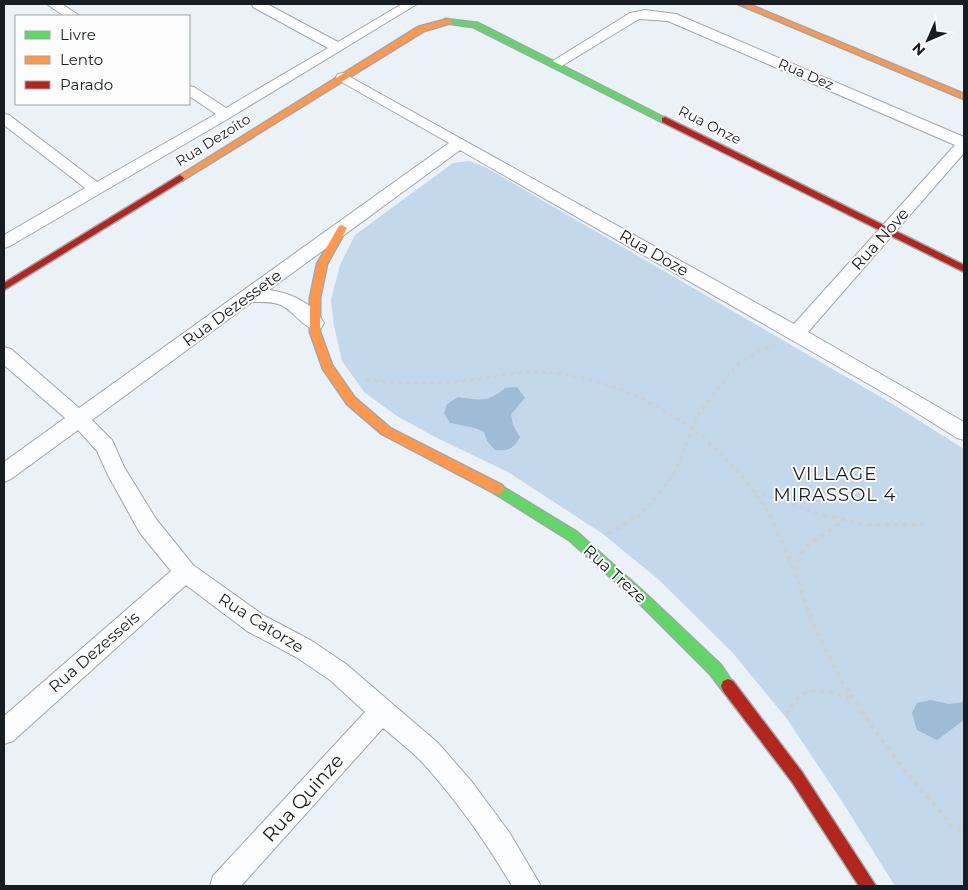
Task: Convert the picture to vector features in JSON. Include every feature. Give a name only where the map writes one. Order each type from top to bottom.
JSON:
[{"type":"street","points":[[53,4],[71,15]]},
{"type":"street","points":[[258,4],[337,47]]},
{"type":"street","points":[[4,242],[226,114],[411,4]]},
{"type":"street","points":[[742,4],[964,97]]},
{"type":"street","name":"Rua Dez","points":[[555,64],[624,21],[645,14],[671,17],[964,144]]},
{"type":"street","name":"Rua Onze","points":[[439,21],[454,20],[475,25],[964,269]]},
{"type":"street","name":"Rua Dezoito","points":[[4,287],[421,28],[439,21]]},
{"type":"street","name":"Rua Doze","points":[[343,77],[796,334],[964,432]]},
{"type":"street","points":[[190,91],[226,114]]},
{"type":"street","points":[[5,122],[95,188]]},
{"type":"street","name":"Rua Dezessete","points":[[4,473],[459,143]]},
{"type":"street","name":"Rua Nove","points":[[796,334],[964,144]]},
{"type":"street","name":"Rua Treze","points":[[342,228],[322,264],[315,298],[315,332],[327,366],[351,401],[386,431],[496,487],[573,536],[644,599],[716,670],[797,777],[868,886]]},
{"type":"street","points":[[248,296],[281,297],[294,302],[315,323]]},
{"type":"street","name":"Rua Catorze","points":[[4,354],[79,419],[105,446],[116,472],[148,526],[185,572],[254,624],[304,650],[338,672],[429,752],[463,791],[500,841],[527,886]]},
{"type":"street","name":"Rua Dezesseis","points":[[4,732],[185,572]]},
{"type":"street","name":"Rua Quinze","points":[[223,886],[382,711]]},
{"type":"path","points":[[601,538],[633,520],[651,503],[673,476],[698,413],[737,365],[757,352],[778,342]]},
{"type":"path","points":[[358,380],[411,384],[452,382],[538,372],[583,378],[624,390],[665,410],[692,429],[733,465],[766,506],[795,572],[813,624],[853,699],[907,773],[952,825],[964,834]]},
{"type":"path","points":[[753,490],[796,508],[843,521],[884,526],[923,525]]},
{"type":"path","points":[[795,572],[803,550],[843,521]]},
{"type":"path","points":[[783,722],[792,700],[809,690],[829,691],[853,699]]},
{"type":"shaded area","points":[[469,161],[485,167],[891,403],[964,449],[964,886],[895,886],[787,719],[732,652],[658,579],[603,534],[508,472],[435,437],[397,416],[365,393],[342,361],[334,326],[331,300],[340,265],[355,235],[453,163]]},
{"type":"shaded area","points":[[517,387],[525,398],[511,414],[513,425],[520,437],[513,447],[495,450],[487,441],[484,432],[475,428],[450,423],[444,413],[447,404],[458,397],[483,399],[499,393],[505,388]]},
{"type":"shaded area","points":[[931,700],[949,704],[964,702],[964,720],[937,740],[917,730],[912,713],[917,703]]},
{"type":"traffic: fast","points":[[448,21],[475,25],[665,120]]},
{"type":"traffic: fast","points":[[498,489],[573,536],[643,599],[716,670],[728,686]]},
{"type":"traffic: slow","points":[[742,4],[964,97]]},
{"type":"traffic: slow","points":[[180,178],[421,29],[448,21]]},
{"type":"traffic: slow","points":[[342,228],[322,264],[315,298],[315,332],[327,366],[351,401],[386,431],[498,489]]},
{"type":"traffic: jam","points":[[665,120],[964,269]]},
{"type":"traffic: jam","points":[[4,287],[180,178]]},
{"type":"traffic: jam","points":[[728,686],[797,777],[868,886]]},
{"type":"district","name":"VILLAGE MIRASSOL 4","points":[[835,484]]}]
